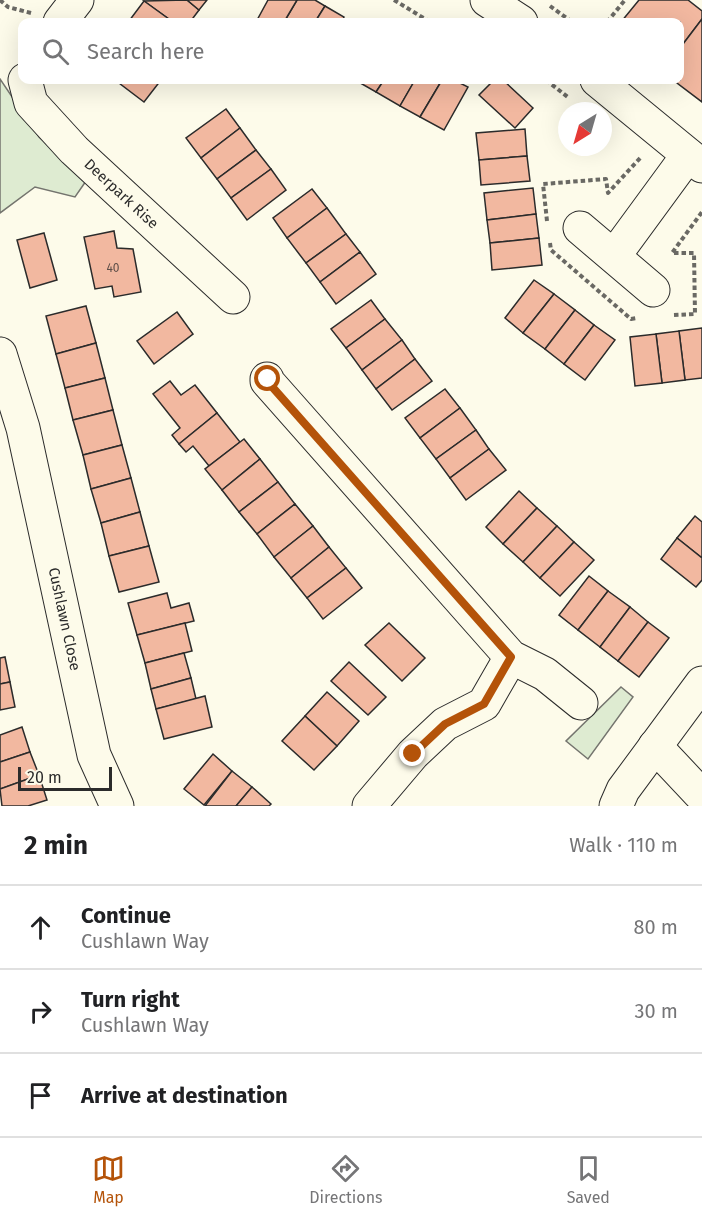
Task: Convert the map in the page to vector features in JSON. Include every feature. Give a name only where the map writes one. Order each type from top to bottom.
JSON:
[{"type":"street","points":[[47,18],[77,0]]},
{"type":"street","points":[[487,0],[515,18]]},
{"type":"street","name":"Deerpark Rise","points":[[26,84],[31,103],[74,150],[233,297]]},
{"type":"street","points":[[602,84],[695,160],[614,256]]},
{"type":"street","points":[[580,228],[653,290]]},
{"type":"street","name":"Cushlawn Close","points":[[0,354],[11,427],[94,756],[117,806]]},
{"type":"street","points":[[267,379],[511,657],[545,674],[581,703]]},
{"type":"street","points":[[369,806],[413,754],[445,724],[484,704],[511,657]]},
{"type":"street","points":[[616,806],[623,790],[702,683]]},
{"type":"street","points":[[655,746],[702,796]]},
{"type":"path","points":[[0,0],[8,8],[47,18]]},
{"type":"path","points":[[394,0],[423,18]]},
{"type":"path","points":[[542,0],[567,18]]},
{"type":"path","points":[[610,18],[625,0]]},
{"type":"green space","points":[[0,79],[39,137],[86,181],[75,197],[35,187],[0,213]]},
{"type":"green space","points":[[621,687],[633,697],[588,759],[566,741]]},
{"type":"building","points":[[187,0],[199,10],[193,18],[167,18],[144,1]]},
{"type":"building","points":[[187,0],[207,0],[199,10]]},
{"type":"building","points":[[268,0],[297,0],[286,18],[258,18]]},
{"type":"building","points":[[297,0],[315,0],[325,6],[318,18],[286,18]]},
{"type":"building","points":[[639,0],[688,0],[702,11],[702,19],[684,43],[684,18],[624,18]]},
{"type":"building","points":[[144,1],[167,18],[131,18]]},
{"type":"building","points":[[325,6],[344,17],[344,18],[318,18]]},
{"type":"building","points":[[702,19],[702,102],[678,84],[684,84],[684,43]]},
{"type":"building","points":[[120,84],[158,84],[144,102]]},
{"type":"building","points":[[362,84],[381,84],[376,92]]},
{"type":"building","points":[[381,84],[413,84],[400,106],[376,92]]},
{"type":"building","points":[[413,84],[440,84],[420,117],[400,106]]},
{"type":"building","points":[[440,84],[462,84],[468,87],[444,130],[420,117]]},
{"type":"building","points":[[490,84],[507,84],[533,108],[515,128],[479,95]]},
{"type":"building","points":[[226,109],[240,128],[201,158],[186,138]]},
{"type":"building","points":[[240,128],[256,150],[217,179],[201,158]]},
{"type":"building","points":[[525,129],[527,156],[479,160],[476,133]]},
{"type":"building","points":[[256,150],[271,169],[231,198],[217,179]]},
{"type":"building","points":[[527,156],[530,181],[481,185],[479,160]]},
{"type":"building","points":[[271,169],[286,190],[247,220],[231,198]]},
{"type":"building","points":[[533,188],[536,214],[487,220],[484,193]]},
{"type":"building","points":[[312,189],[327,208],[287,238],[273,218]]},
{"type":"building","points":[[327,208],[346,234],[306,263],[287,238]]},
{"type":"building","points":[[536,214],[539,238],[490,243],[487,220]]},
{"type":"building","points":[[114,231],[117,248],[133,249],[141,292],[114,297],[112,286],[95,289],[84,237]]},
{"type":"building","points":[[44,233],[57,280],[30,288],[17,240]]},
{"type":"building","points":[[346,234],[360,252],[320,282],[306,263]]},
{"type":"building","points":[[539,238],[542,265],[492,270],[490,243]]},
{"type":"building","points":[[360,252],[376,274],[336,304],[320,282]]},
{"type":"building","points":[[534,280],[554,294],[523,333],[505,318]]},
{"type":"building","points":[[554,294],[575,310],[545,349],[523,333]]},
{"type":"building","points":[[371,300],[385,319],[346,348],[331,329]]},
{"type":"building","points":[[86,306],[96,343],[56,354],[46,316]]},
{"type":"building","points":[[575,310],[594,325],[564,364],[545,349]]},
{"type":"building","points":[[177,312],[193,334],[154,364],[137,341]]},
{"type":"building","points":[[385,319],[402,340],[362,370],[346,348]]},
{"type":"building","points":[[594,325],[615,340],[585,380],[564,364]]},
{"type":"building","points":[[702,328],[702,378],[685,380],[679,331]]},
{"type":"building","points":[[679,331],[685,380],[662,383],[656,334]]},
{"type":"building","points":[[656,334],[662,383],[635,386],[630,337]]},
{"type":"building","points":[[402,340],[415,359],[376,389],[362,370]]},
{"type":"building","points":[[96,343],[105,378],[65,388],[56,354]]},
{"type":"building","points":[[415,359],[432,381],[392,410],[376,389]]},
{"type":"building","points":[[105,378],[113,410],[73,420],[65,388]]},
{"type":"building","points":[[170,381],[181,395],[195,385],[217,413],[179,444],[172,435],[180,428],[153,394]]},
{"type":"building","points":[[445,389],[460,408],[420,438],[405,418]]},
{"type":"building","points":[[460,408],[476,430],[436,459],[420,438]]},
{"type":"building","points":[[113,410],[122,445],[83,455],[73,420]]},
{"type":"building","points":[[217,413],[240,442],[209,466],[193,446],[186,452],[179,444]]},
{"type":"building","points":[[476,430],[489,449],[450,478],[436,459]]},
{"type":"building","points":[[244,439],[260,459],[222,490],[205,469]]},
{"type":"building","points":[[122,445],[131,478],[91,489],[83,455]]},
{"type":"building","points":[[489,449],[506,470],[466,500],[450,478]]},
{"type":"building","points":[[260,459],[278,482],[239,512],[222,490]]},
{"type":"building","points":[[131,478],[140,512],[101,523],[91,489]]},
{"type":"building","points":[[278,482],[295,504],[257,534],[239,512]]},
{"type":"building","points":[[519,491],[537,508],[503,544],[486,527]]},
{"type":"building","points":[[295,504],[313,526],[274,557],[257,534]]},
{"type":"building","points":[[537,508],[557,526],[523,562],[503,544]]},
{"type":"building","points":[[140,512],[149,546],[109,556],[101,523]]},
{"type":"building","points":[[695,516],[702,522],[702,558],[677,538]]},
{"type":"building","points":[[313,526],[329,547],[291,578],[274,557]]},
{"type":"building","points":[[557,526],[574,542],[540,578],[523,562]]},
{"type":"building","points":[[677,538],[702,558],[702,580],[696,587],[661,559]]},
{"type":"building","points":[[574,542],[594,560],[560,596],[540,578]]},
{"type":"building","points":[[149,546],[159,582],[119,592],[109,556]]},
{"type":"building","points":[[329,547],[346,568],[307,598],[291,578]]},
{"type":"building","points":[[346,568],[362,588],[323,619],[307,598]]},
{"type":"building","points":[[589,576],[608,591],[578,630],[559,615]]},
{"type":"building","points":[[608,591],[630,607],[600,647],[578,630]]},
{"type":"building","points":[[167,593],[171,608],[189,603],[194,621],[137,635],[128,603]]},
{"type":"building","points":[[630,607],[648,622],[618,661],[600,647]]},
{"type":"building","points":[[648,622],[669,638],[639,677],[618,661]]},
{"type":"building","points":[[185,623],[192,651],[145,663],[137,635]]},
{"type":"building","points":[[389,623],[425,658],[402,681],[365,645]]},
{"type":"building","points":[[184,653],[191,678],[151,689],[145,663]]},
{"type":"building","points":[[5,657],[10,682],[0,684],[0,658]]},
{"type":"building","points":[[349,662],[386,697],[368,715],[331,681]]},
{"type":"building","points":[[191,678],[196,699],[156,709],[151,689]]},
{"type":"building","points":[[10,682],[15,707],[0,710],[0,684]]},
{"type":"building","points":[[327,692],[359,721],[337,746],[305,716]]},
{"type":"building","points":[[205,696],[212,727],[164,739],[156,709]]},
{"type":"building","points":[[305,716],[337,746],[314,770],[282,741]]},
{"type":"building","points":[[22,727],[30,752],[0,762],[0,735]]},
{"type":"building","points":[[30,752],[39,775],[0,789],[0,762]]},
{"type":"building","points":[[213,754],[232,771],[204,805],[184,789]]},
{"type":"building","points":[[232,771],[252,787],[236,806],[205,806]]},
{"type":"building","points":[[39,775],[47,800],[28,806],[2,806],[0,789]]},
{"type":"building","points":[[252,787],[271,804],[269,806],[236,806]]},
{"type":"route","points":[[268,379],[267,381],[511,657],[484,704],[445,724],[413,754]]}]
